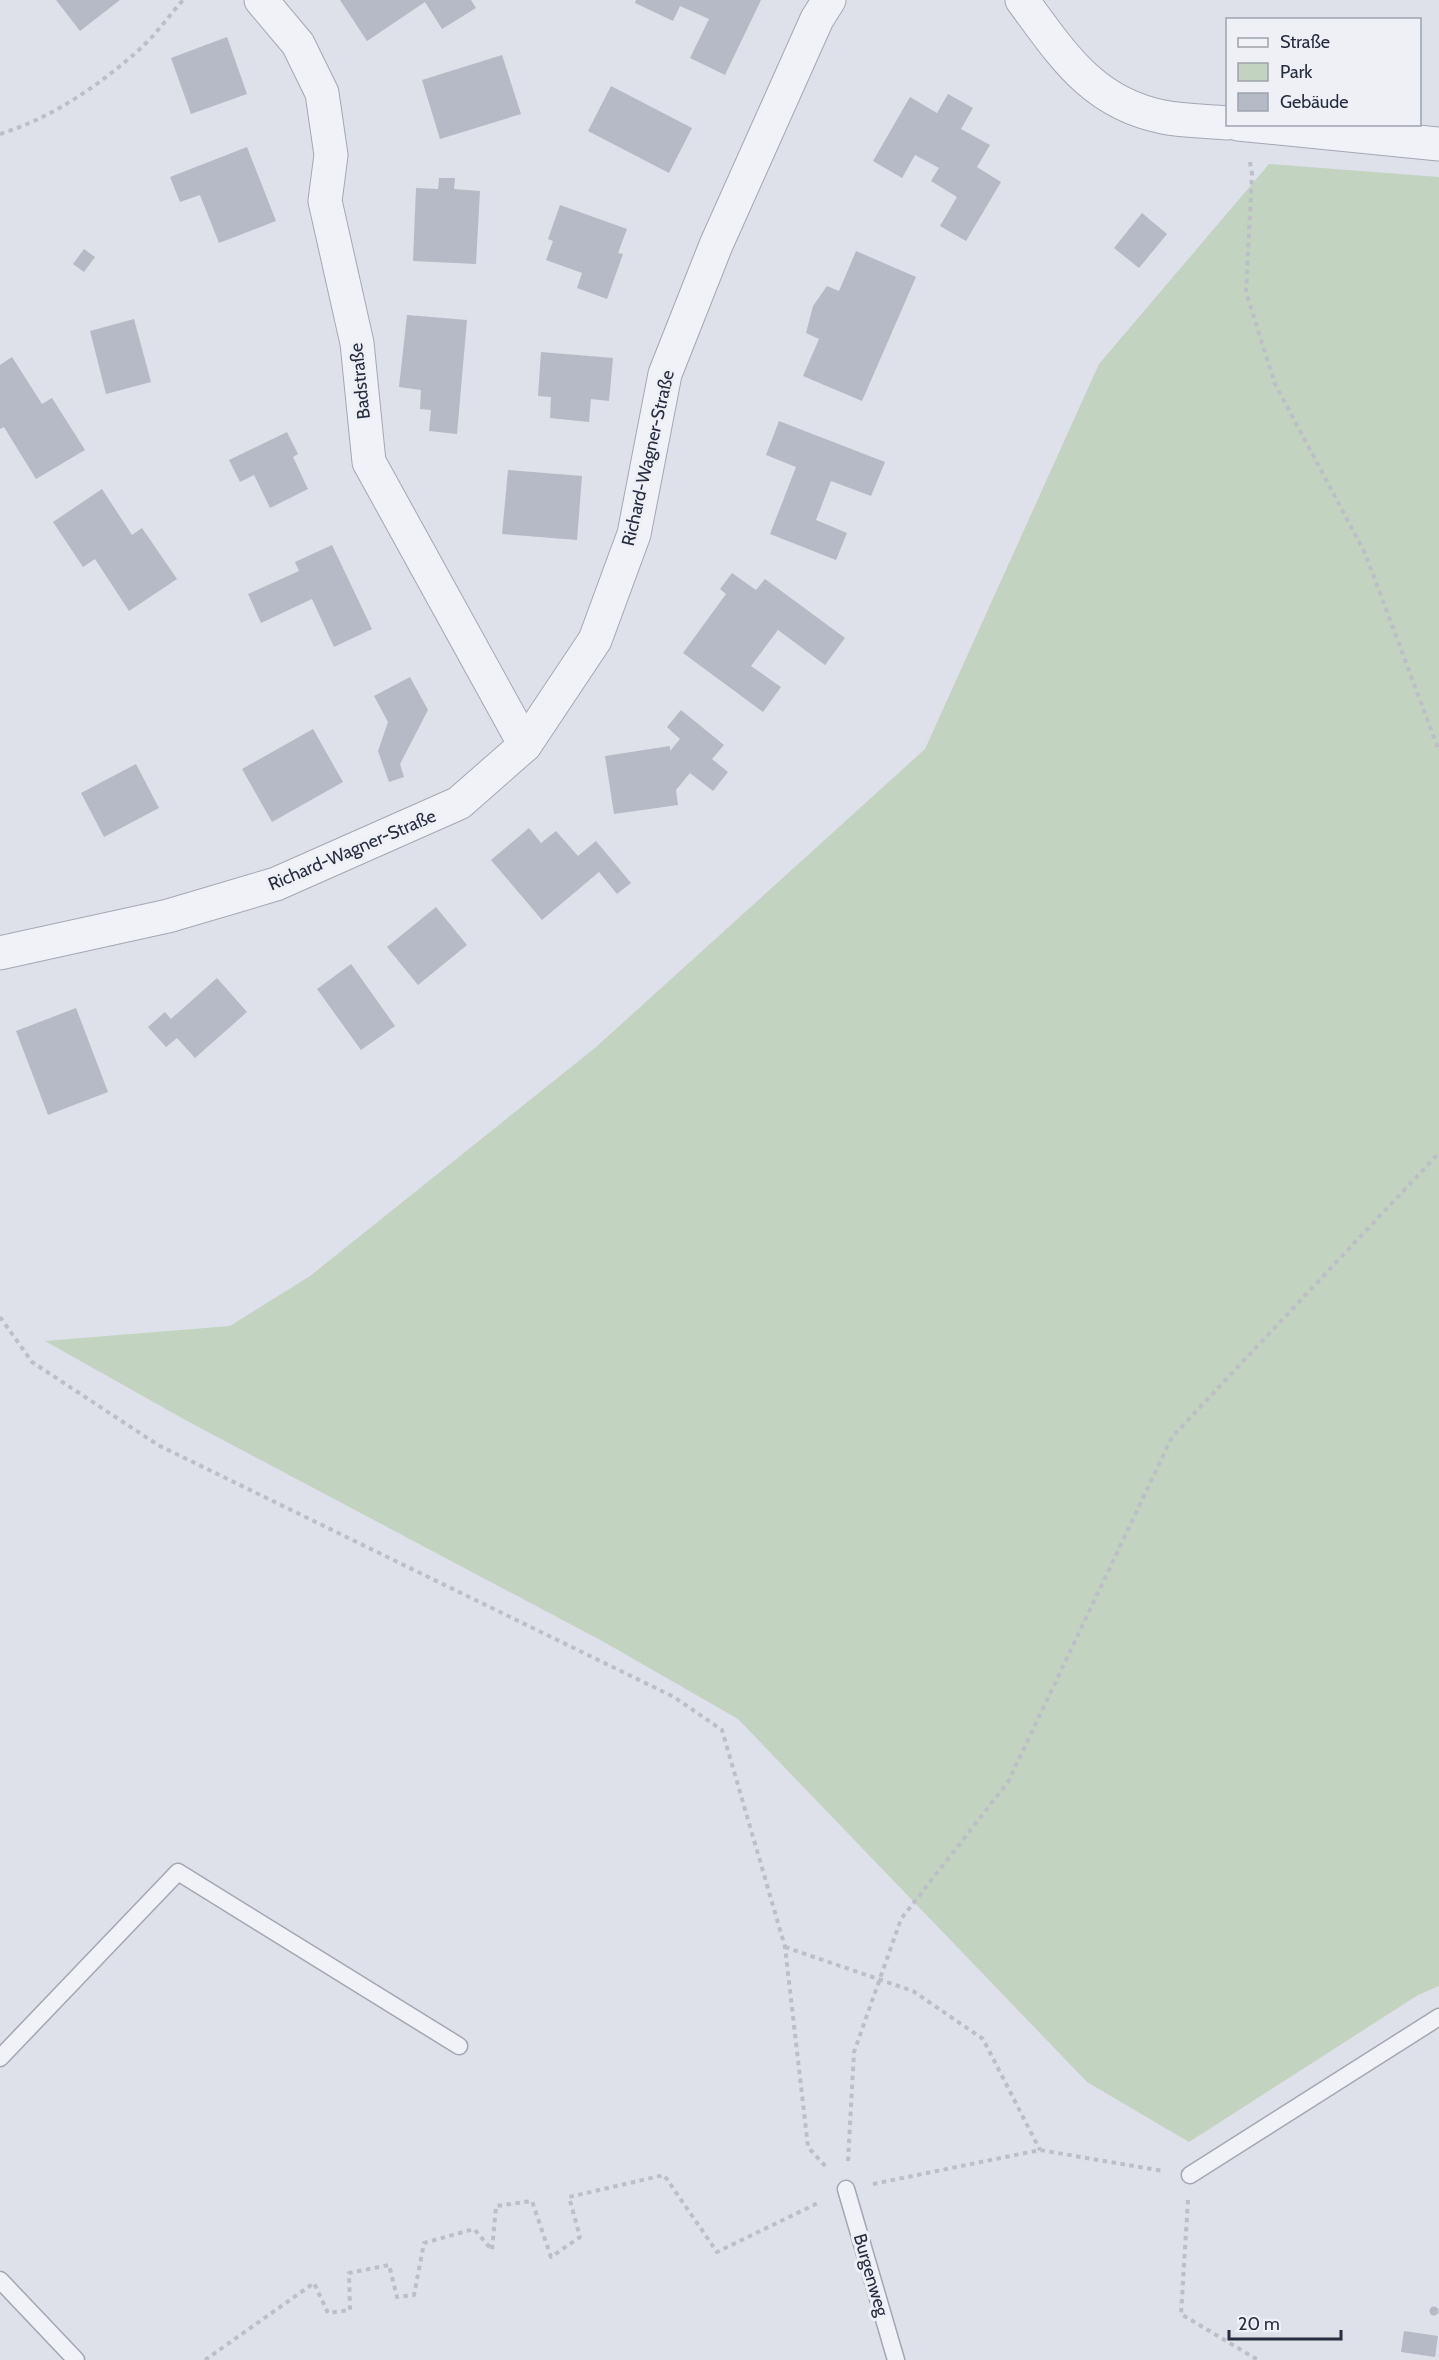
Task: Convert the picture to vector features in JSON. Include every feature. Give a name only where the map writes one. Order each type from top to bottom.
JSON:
[{"type":"street","name":"Badstraße","points":[[261,0],[298,44],[322,93],[331,155],[325,201],[357,343],[369,462],[525,745]]},
{"type":"street","name":"Richard-Wagner-Straße","points":[[0,953],[168,916],[276,884],[459,803],[525,745],[595,640],[634,534],[665,374],[716,244],[817,20],[829,0]]},
{"type":"street","points":[[1022,0],[1073,68],[1104,93],[1133,107],[1162,117],[1226,123]]},
{"type":"street","points":[[1256,126],[1439,144]]},
{"type":"lane","points":[[0,2058],[178,1872],[459,2046]]},
{"type":"lane","points":[[1190,2175],[1439,2017]]},
{"type":"lane","name":"Burgenweg","points":[[846,2189],[896,2360]]},
{"type":"lane","points":[[0,2280],[76,2360]]},
{"type":"path","points":[[0,134],[21,127],[82,95],[141,48],[183,0]]},
{"type":"path","points":[[1246,126],[1252,174],[1246,292],[1275,384],[1365,553],[1439,751]]},
{"type":"path","points":[[846,2189],[854,2052],[902,1918],[1008,1782],[1172,1437],[1439,1153]]},
{"type":"path","points":[[0,1317],[32,1362],[158,1445],[674,1697],[722,1730],[785,1947],[808,2147],[846,2189]]},
{"type":"path","points":[[785,1947],[913,1991],[983,2039],[1040,2150]]},
{"type":"path","points":[[204,2360],[314,2283],[328,2313],[350,2310],[349,2273],[389,2265],[397,2297],[414,2295],[424,2243],[474,2229],[492,2250],[496,2206],[532,2201],[551,2257],[580,2237],[569,2197],[664,2175],[717,2252],[846,2189],[1040,2150],[1190,2175],[1181,2314],[1258,2360]]},
{"type":"green space","points":[[1269,164],[1439,177],[1439,1986],[1418,1995],[1189,2142],[1087,2082],[738,1719],[604,1642],[189,1422],[45,1341],[230,1326],[310,1276],[595,1048],[925,749],[1099,364]]},
{"type":"building","points":[[56,0],[120,0],[80,31]]},
{"type":"building","points":[[340,0],[471,0],[476,8],[442,29],[425,2],[367,41]]},
{"type":"building","points":[[636,0],[761,0],[725,75],[690,58],[709,19],[680,6],[673,21],[635,3]]},
{"type":"building","points":[[227,37],[247,94],[191,114],[171,58]]},
{"type":"building","points":[[502,55],[521,114],[440,139],[422,80]]},
{"type":"building","points":[[611,86],[692,128],[669,173],[588,131]]},
{"type":"building","points":[[948,94],[973,108],[961,129],[990,145],[977,167],[1001,182],[966,241],[940,226],[957,197],[931,181],[939,168],[915,155],[902,178],[873,161],[910,97],[937,113]]},
{"type":"building","points":[[247,147],[276,221],[219,243],[200,195],[180,202],[170,177]]},
{"type":"building","points":[[439,178],[455,178],[454,189],[480,191],[476,264],[413,261],[416,188],[438,189]]},
{"type":"building","points":[[560,205],[627,229],[618,253],[623,254],[607,299],[577,288],[582,273],[546,260],[553,241],[548,239]]},
{"type":"building","points":[[1142,213],[1167,234],[1139,268],[1114,248]]},
{"type":"building","points":[[84,249],[95,257],[84,272],[73,264]]},
{"type":"building","points":[[856,251],[916,277],[862,401],[803,376],[819,339],[806,333],[813,306],[827,286],[839,291]]},
{"type":"building","points":[[407,315],[467,320],[457,434],[429,431],[431,410],[420,409],[421,390],[399,387]]},
{"type":"building","points":[[134,319],[151,382],[106,394],[90,331]]},
{"type":"building","points":[[541,352],[613,358],[609,401],[591,399],[589,422],[550,418],[551,397],[538,396]]},
{"type":"building","points":[[12,357],[42,404],[52,398],[85,450],[36,479],[4,427],[0,429],[0,365]]},
{"type":"building","points":[[779,421],[885,462],[871,496],[831,481],[816,520],[847,533],[836,560],[770,534],[796,467],[766,455]]},
{"type":"building","points":[[287,432],[298,454],[293,457],[308,489],[270,508],[254,475],[240,482],[229,460]]},
{"type":"building","points":[[508,470],[582,476],[577,540],[502,534]]},
{"type":"building","points":[[102,489],[132,535],[142,528],[177,579],[129,611],[95,559],[83,567],[53,522]]},
{"type":"building","points":[[332,545],[372,629],[334,647],[312,599],[261,623],[248,594],[299,571],[295,562]]},
{"type":"building","points":[[732,573],[756,590],[765,579],[845,638],[825,665],[778,630],[751,666],[781,687],[763,712],[683,653],[726,594],[720,589]]},
{"type":"building","points":[[410,677],[428,710],[400,764],[404,777],[389,782],[378,751],[388,722],[374,696]]},
{"type":"building","points":[[681,710],[724,745],[712,759],[728,772],[713,791],[690,773],[676,790],[678,805],[614,814],[605,756],[670,746],[670,751],[680,739],[667,727]]},
{"type":"building","points":[[313,729],[343,782],[272,822],[242,769]]},
{"type":"building","points":[[136,764],[159,808],[104,837],[81,793]]},
{"type":"building","points":[[529,828],[541,843],[556,831],[578,856],[596,841],[631,883],[617,894],[599,872],[542,920],[491,860]]},
{"type":"building","points":[[436,907],[467,945],[418,985],[387,947]]},
{"type":"building","points":[[351,964],[395,1026],[361,1050],[317,989]]},
{"type":"building","points":[[217,978],[247,1012],[195,1058],[177,1038],[166,1047],[148,1027],[165,1012],[171,1019]]},
{"type":"building","points":[[76,1008],[108,1092],[48,1115],[16,1031]]},
{"type":"building","points":[[1434,2306],[1439,2311],[1434,2316],[1429,2311]]},
{"type":"building","points":[[1404,2331],[1438,2336],[1435,2357],[1401,2352]]}]
